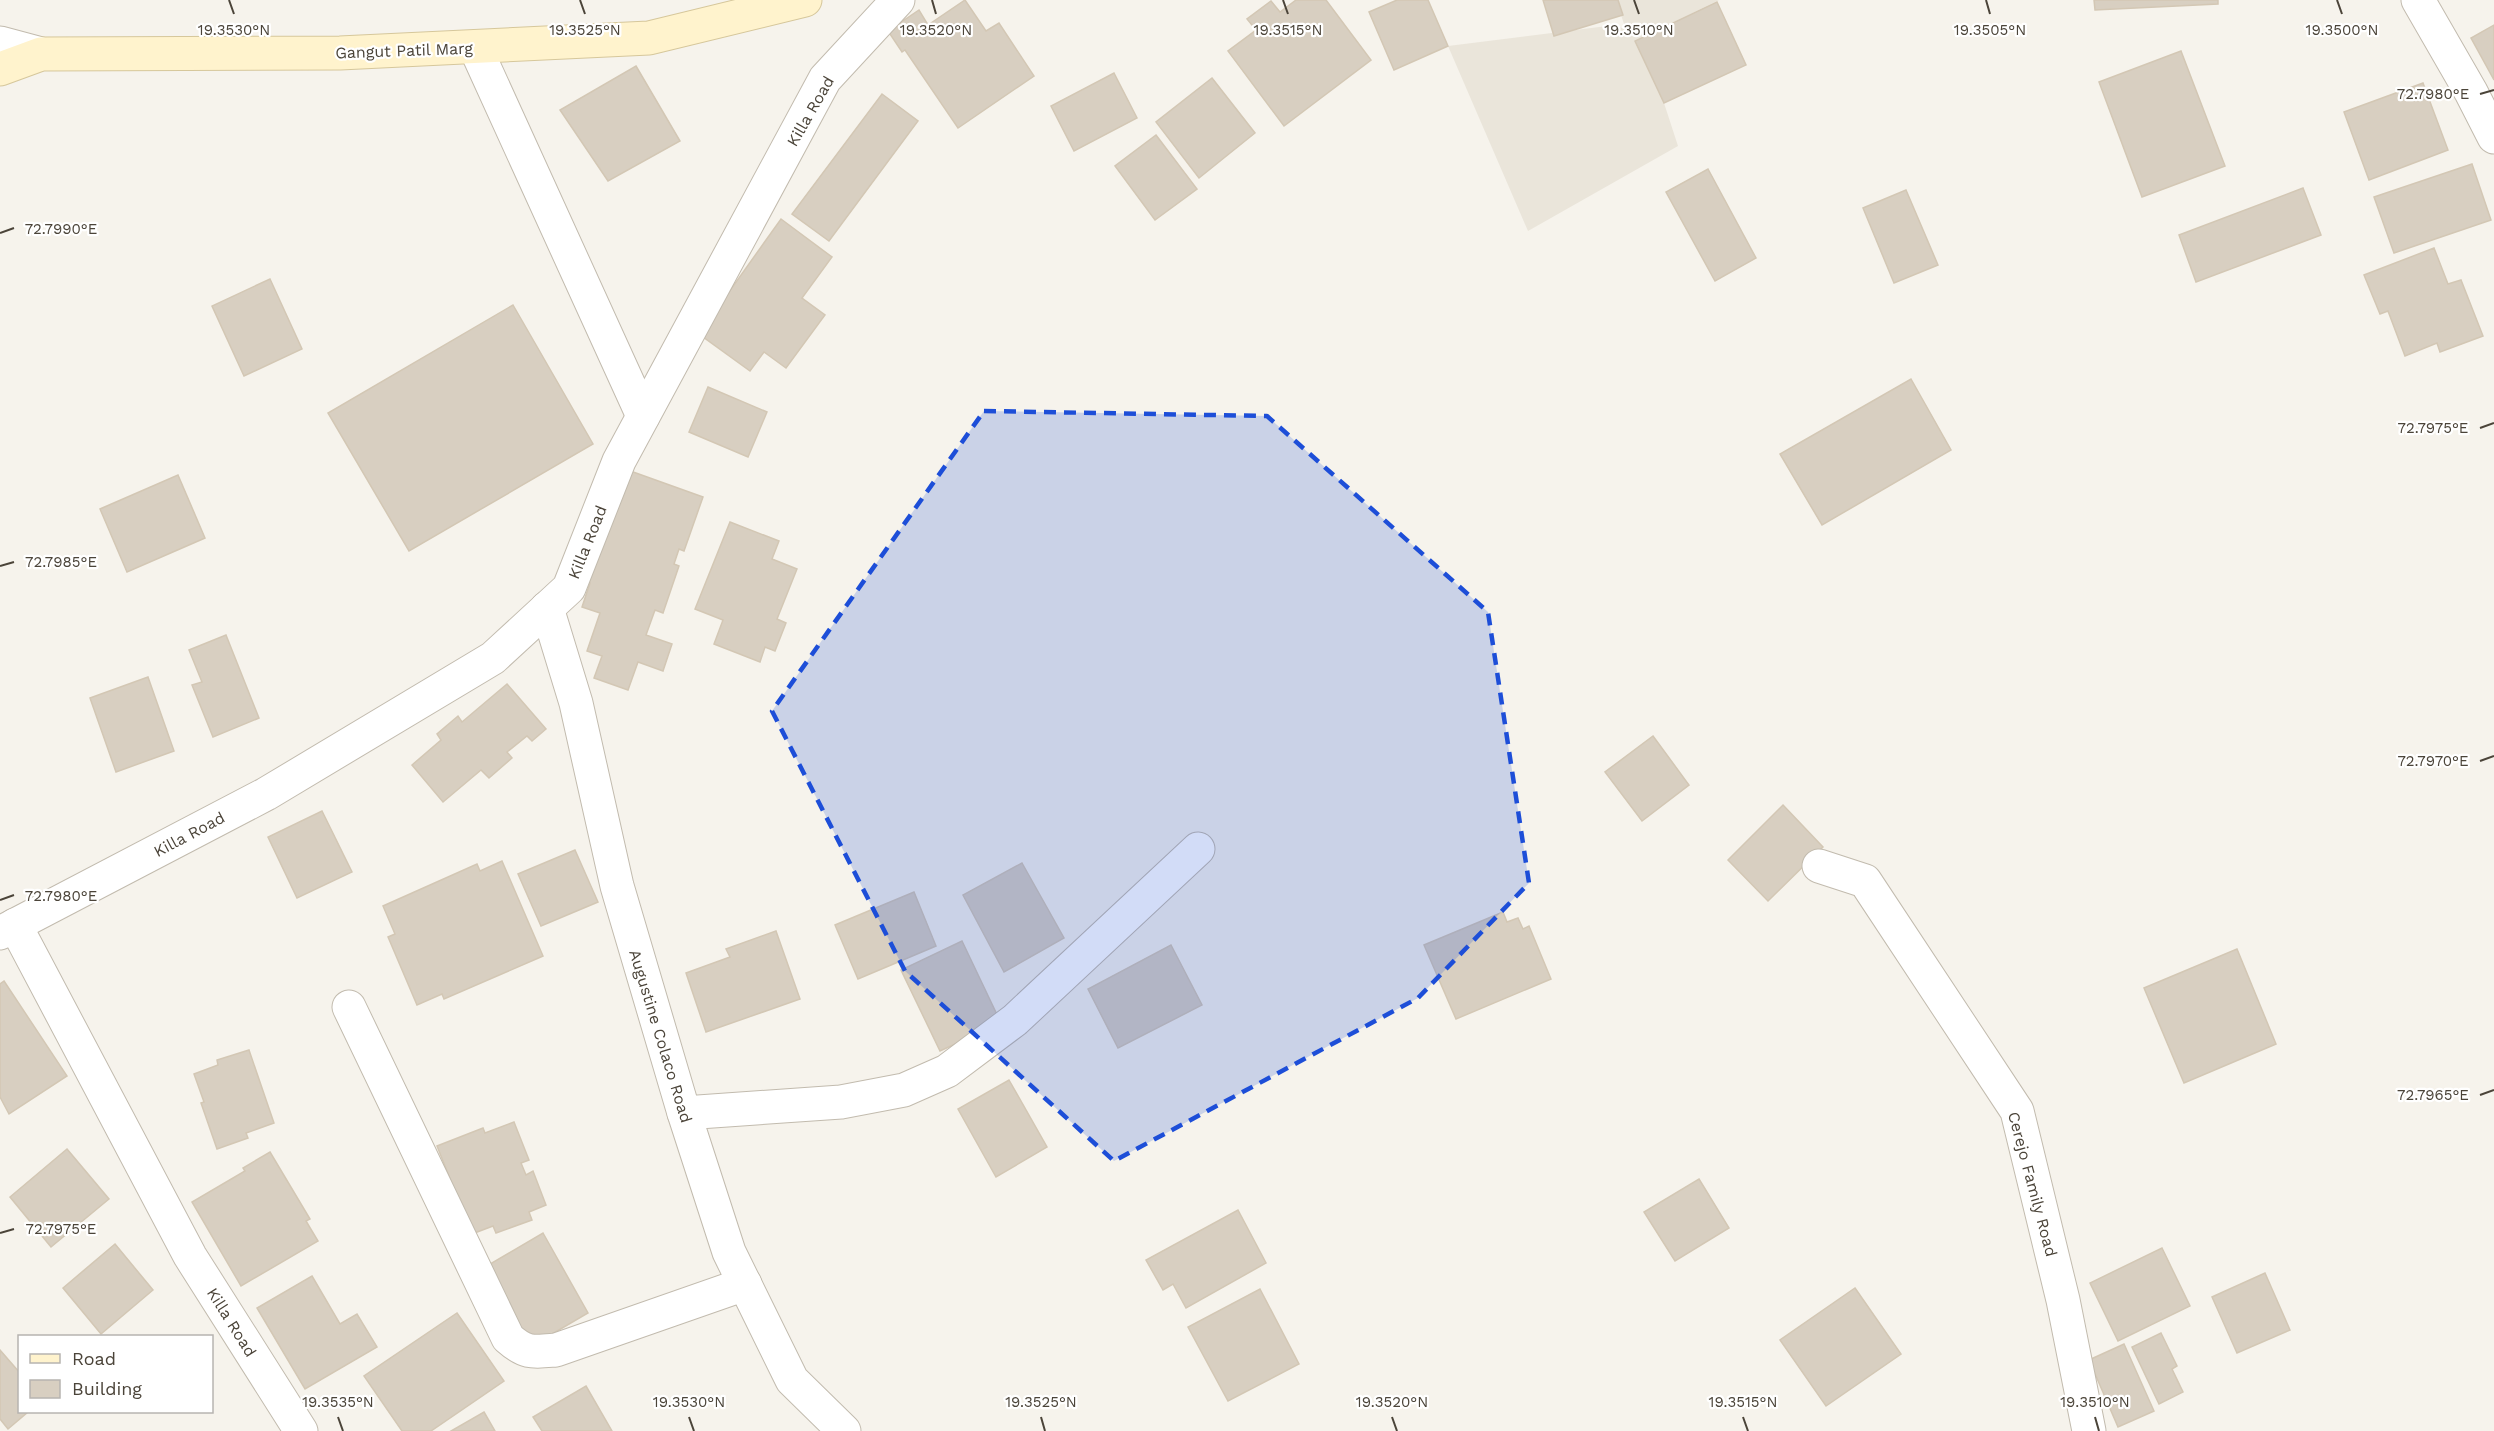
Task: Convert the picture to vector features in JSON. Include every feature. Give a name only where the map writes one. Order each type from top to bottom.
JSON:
[{"type":"main road","name":"Gangut Patil Marg","points":[[41,54],[340,53],[649,38],[805,0]]},
{"type":"main road","points":[[0,69],[41,54]]},
{"type":"street","name":"Killa Road","points":[[301,1431],[190,1256],[7,929],[266,794],[493,658],[568,588],[619,461],[825,79],[898,0]]},
{"type":"street","points":[[2418,0],[2494,137]]},
{"type":"street","name":"Gangut Patil Marg","points":[[0,43],[41,54]]},
{"type":"street","points":[[475,47],[643,416]]},
{"type":"street","name":"Augustine Colaco Road","points":[[548,608],[576,703],[617,886],[684,1113],[729,1252],[792,1380],[844,1431]]},
{"type":"street","points":[[684,1113],[841,1102],[904,1090],[947,1071],[1015,1020],[1198,849]]},
{"type":"street","name":"Cerejo Family Road","points":[[1819,866],[1865,881],[2017,1111],[2063,1300],[2089,1431]]},
{"type":"street","points":[[349,1007],[508,1338],[521,1350],[535,1352],[556,1350],[744,1284]]},
{"type":"highlighted area","points":[[984,411],[1267,416],[1488,612],[1529,883],[1418,998],[1114,1161],[905,971],[772,711]]},
{"type":"shaded area","points":[[1616,0],[1719,0],[1635,41],[1664,103],[1678,146],[1528,231],[1448,46],[1615,25],[1626,30]]},
{"type":"building","points":[[965,0],[986,31],[999,23],[1034,76],[958,128],[905,50],[902,52],[888,31],[919,10],[928,25]]},
{"type":"building","points":[[1296,0],[1326,0],[1371,60],[1284,126],[1228,51],[1256,30],[1247,19],[1271,1],[1280,12]]},
{"type":"building","points":[[1397,0],[1428,0],[1448,46],[1394,70],[1369,12]]},
{"type":"building","points":[[1543,0],[1618,0],[1623,15],[1554,36]]},
{"type":"building","points":[[2094,0],[2218,0],[2218,4],[2095,10]]},
{"type":"building","points":[[1717,2],[1746,65],[1664,103],[1635,41]]},
{"type":"building","points":[[2494,25],[2494,80],[2471,38]]},
{"type":"building","points":[[2181,51],[2225,166],[2142,197],[2099,82]]},
{"type":"building","points":[[636,66],[680,141],[608,181],[560,110]]},
{"type":"building","points":[[1114,73],[1137,118],[1074,151],[1051,106]]},
{"type":"building","points":[[1212,78],[1255,133],[1199,178],[1156,122]]},
{"type":"building","points":[[2423,83],[2448,150],[2369,180],[2344,112]]},
{"type":"building","points":[[882,94],[918,121],[829,241],[792,214]]},
{"type":"building","points":[[1156,135],[1197,189],[1155,220],[1115,166]]},
{"type":"building","points":[[2472,164],[2491,220],[2394,253],[2374,197]]},
{"type":"building","points":[[1708,169],[1756,258],[1715,281],[1666,192]]},
{"type":"building","points":[[2303,188],[2321,235],[2196,282],[2179,235]]},
{"type":"building","points":[[1906,190],[1938,265],[1894,283],[1863,208]]},
{"type":"building","points":[[781,219],[832,257],[802,298],[825,315],[786,368],[764,352],[750,371],[699,334]]},
{"type":"building","points":[[2434,248],[2448,284],[2461,280],[2483,336],[2440,352],[2437,343],[2405,356],[2388,311],[2380,314],[2364,275]]},
{"type":"building","points":[[270,279],[302,349],[244,376],[212,306]]},
{"type":"building","points":[[513,305],[593,444],[409,551],[328,413]]},
{"type":"building","points":[[1911,379],[1951,450],[1822,525],[1780,454]]},
{"type":"building","points":[[708,387],[767,412],[748,457],[689,432]]},
{"type":"building","points":[[622,468],[703,497],[684,551],[679,549],[674,564],[679,566],[663,613],[655,610],[646,635],[672,644],[663,671],[638,662],[628,690],[594,678],[602,656],[587,651],[600,613],[582,607],[590,583],[582,581]]},
{"type":"building","points":[[178,475],[205,538],[127,572],[100,509]]},
{"type":"building","points":[[730,522],[779,541],[772,559],[797,569],[777,619],[786,623],[775,651],[765,647],[760,662],[714,644],[723,620],[695,609]]},
{"type":"building","points":[[226,635],[259,718],[213,737],[192,685],[202,682],[189,650]]},
{"type":"building","points":[[148,677],[174,751],[116,772],[90,698]]},
{"type":"building","points":[[507,684],[546,729],[532,741],[527,736],[507,752],[512,758],[489,778],[481,770],[443,802],[412,765],[441,740],[437,734],[458,716],[462,722]]},
{"type":"building","points":[[1653,736],[1689,785],[1642,821],[1605,772]]},
{"type":"building","points":[[1783,805],[1823,847],[1768,901],[1728,860]]},
{"type":"building","points":[[322,811],[352,872],[297,898],[268,837]]},
{"type":"building","points":[[575,850],[598,902],[541,926],[518,874]]},
{"type":"building","points":[[502,861],[543,956],[444,999],[442,994],[417,1005],[388,937],[395,934],[383,906],[477,864],[480,871]]},
{"type":"building","points":[[1022,863],[1064,938],[1004,972],[963,895]]},
{"type":"building","points":[[914,892],[936,946],[858,979],[835,925]]},
{"type":"building","points":[[1503,912],[1507,922],[1518,918],[1523,929],[1529,926],[1551,979],[1456,1019],[1424,945]]},
{"type":"building","points":[[776,931],[800,999],[706,1032],[686,973],[730,957],[726,949]]},
{"type":"building","points":[[962,941],[1001,1023],[940,1051],[901,970]]},
{"type":"building","points":[[1171,945],[1202,1005],[1118,1048],[1088,989]]},
{"type":"building","points":[[2237,949],[2276,1044],[2184,1083],[2144,988]]},
{"type":"building","points":[[4,981],[67,1076],[9,1114],[0,1097],[0,984]]},
{"type":"building","points":[[249,1050],[274,1123],[246,1133],[248,1138],[217,1149],[201,1103],[204,1102],[194,1074],[218,1065],[217,1060]]},
{"type":"building","points":[[1009,1080],[1047,1147],[996,1177],[958,1109]]},
{"type":"building","points":[[514,1122],[529,1160],[521,1163],[526,1175],[533,1171],[546,1205],[529,1212],[532,1220],[496,1233],[493,1226],[472,1234],[437,1146],[483,1128],[485,1133]]},
{"type":"building","points":[[67,1149],[109,1199],[51,1247],[10,1197]]},
{"type":"building","points":[[270,1152],[310,1219],[306,1221],[318,1241],[241,1286],[192,1202],[245,1171],[243,1168]]},
{"type":"building","points":[[1699,1179],[1729,1228],[1675,1261],[1644,1212]]},
{"type":"building","points":[[1238,1210],[1266,1263],[1186,1308],[1173,1284],[1163,1290],[1146,1260]]},
{"type":"building","points":[[543,1233],[588,1313],[530,1347],[485,1267]]},
{"type":"building","points":[[115,1244],[153,1290],[101,1334],[63,1288]]},
{"type":"building","points":[[2162,1248],[2190,1306],[2118,1341],[2090,1283]]},
{"type":"building","points":[[2265,1273],[2290,1330],[2237,1353],[2212,1297]]},
{"type":"building","points":[[312,1276],[340,1324],[357,1314],[377,1347],[305,1389],[257,1308]]},
{"type":"building","points":[[1855,1288],[1901,1354],[1826,1406],[1780,1340]]},
{"type":"building","points":[[1260,1289],[1299,1364],[1228,1401],[1188,1327]]},
{"type":"building","points":[[457,1313],[504,1381],[431,1431],[402,1431],[364,1376]]},
{"type":"building","points":[[2161,1333],[2177,1366],[2172,1369],[2183,1392],[2159,1404],[2132,1347]]},
{"type":"building","points":[[2124,1344],[2154,1411],[2118,1427],[2089,1360]]},
{"type":"building","points":[[0,1350],[18,1371],[18,1413],[27,1413],[8,1429],[0,1419]]},
{"type":"building","points":[[586,1386],[612,1431],[542,1431],[533,1417]]},
{"type":"building","points":[[484,1412],[495,1431],[451,1431]]}]
